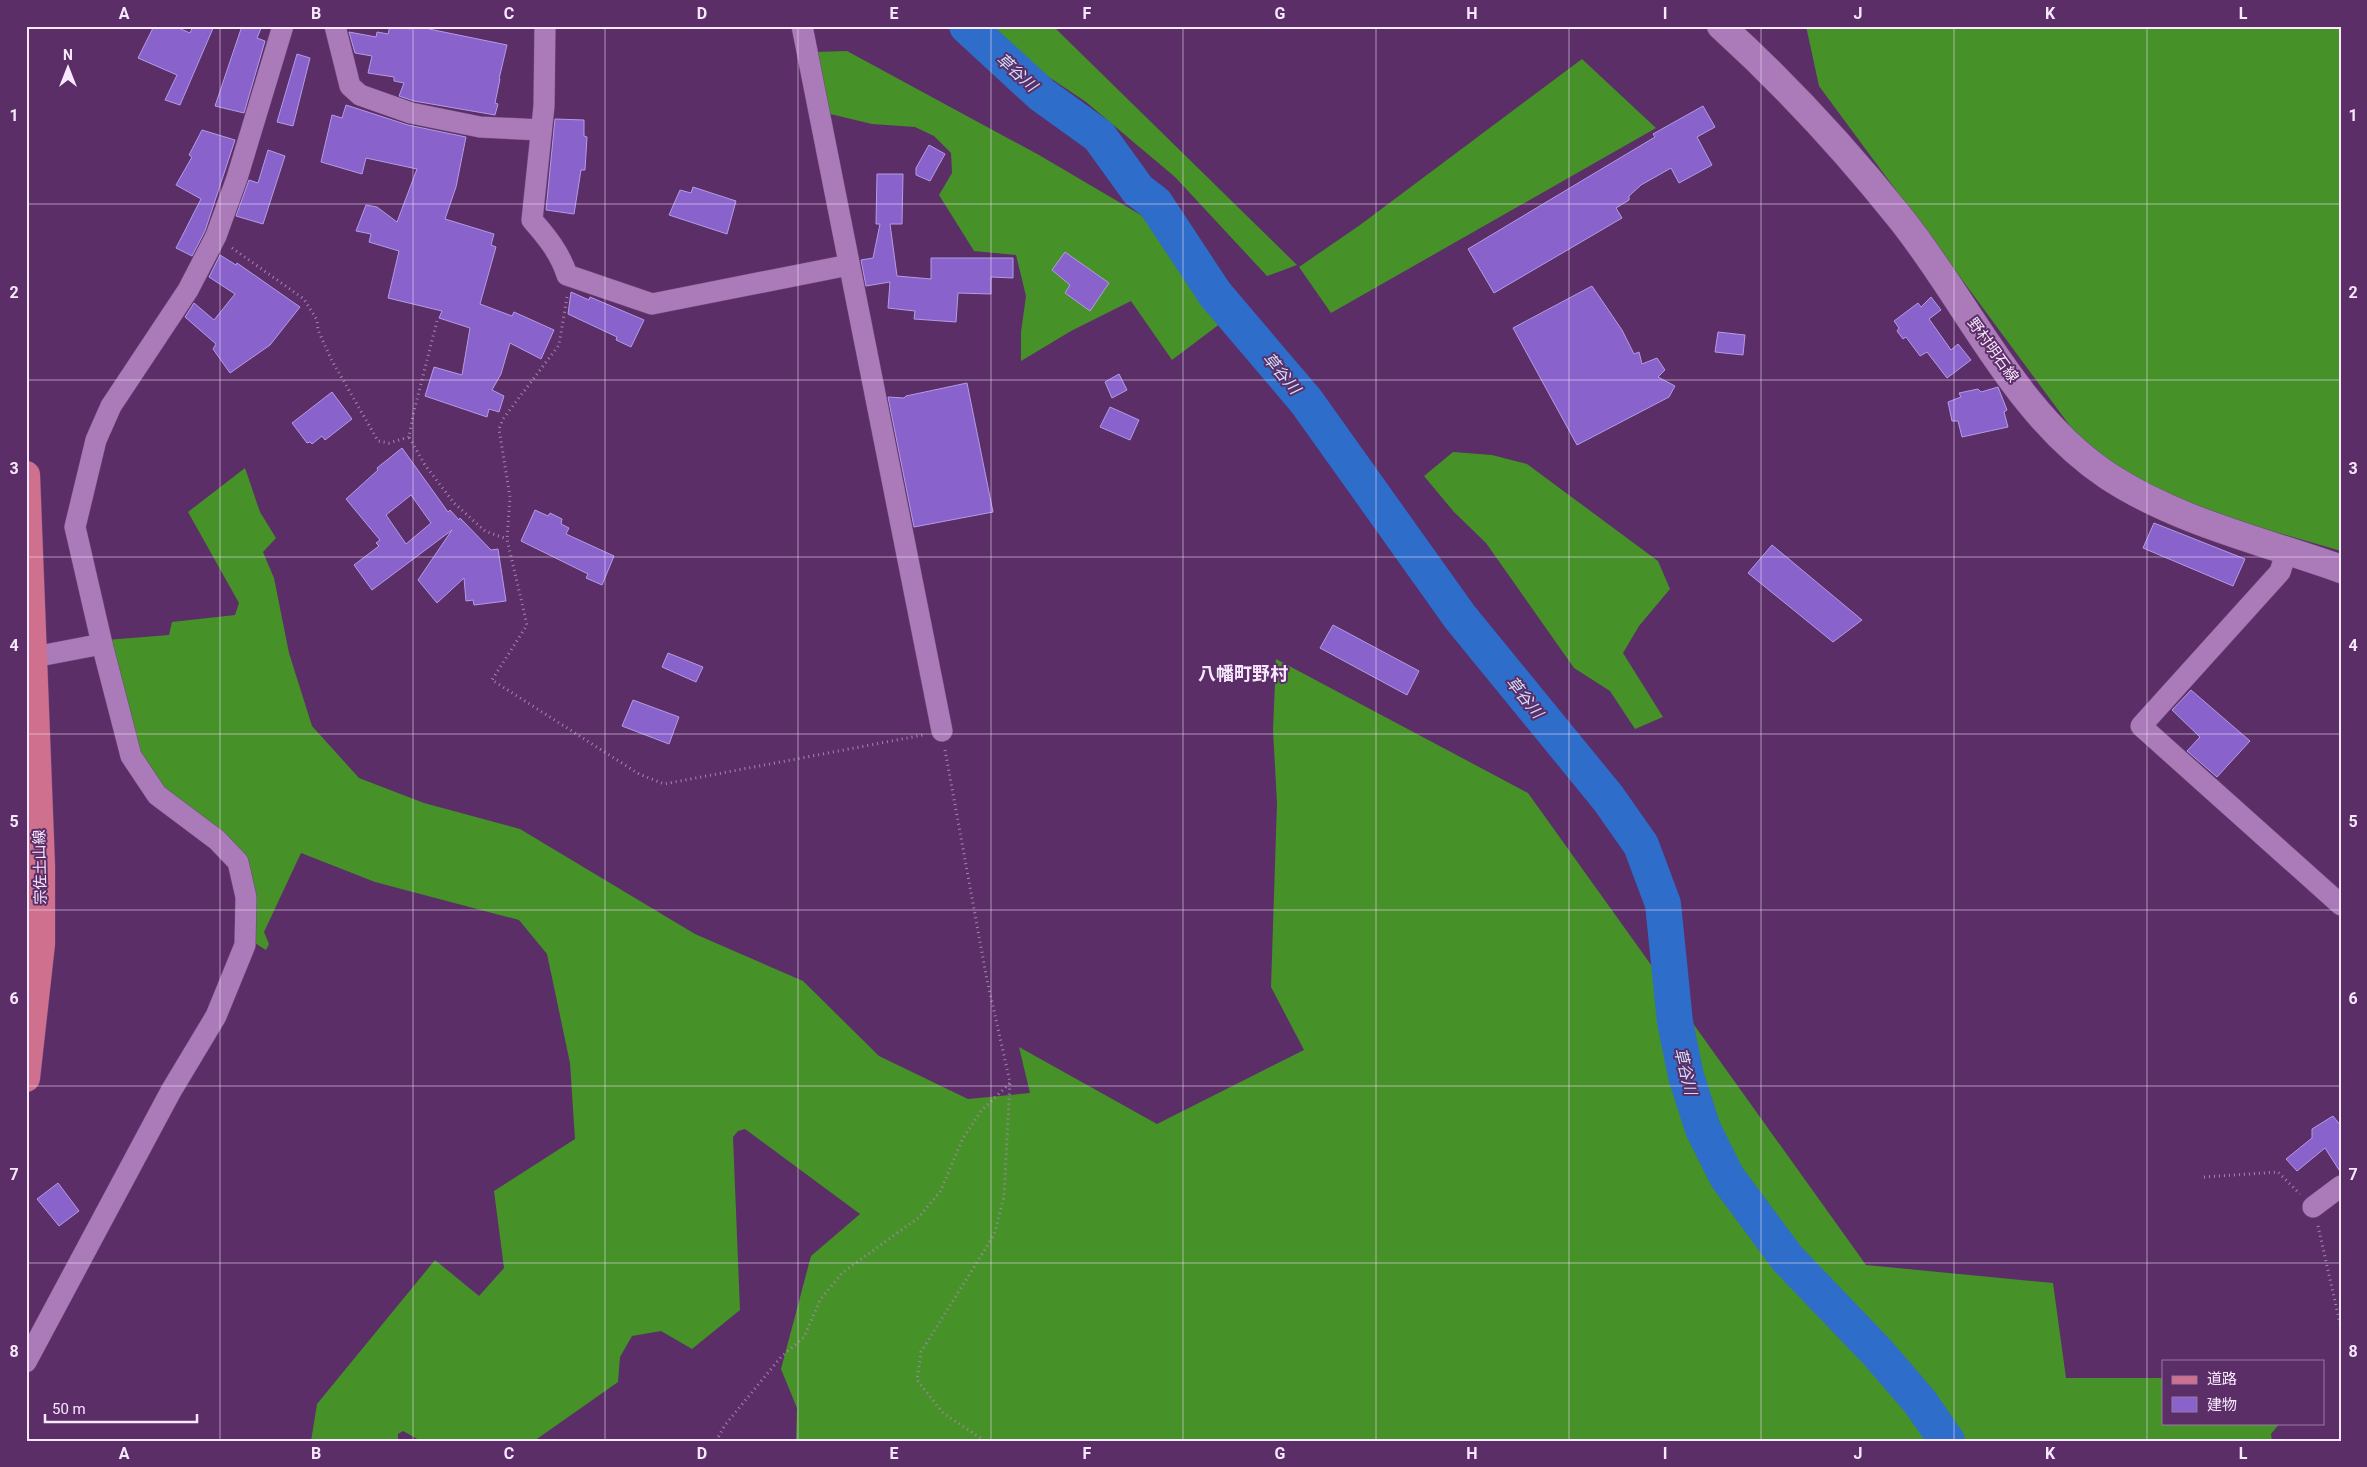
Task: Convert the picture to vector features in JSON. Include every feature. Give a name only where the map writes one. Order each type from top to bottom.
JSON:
[{"type":"main road","name":"野村明石線","points":[[1721,26],[1755,57],[1816,120],[1902,220],[1998,358],[2056,434],[2108,476],[2181,514],[2341,569]]},
{"type":"main road","name":"宗佐土山線","points":[[26,476],[41,866],[40,944],[26,1078]]},
{"type":"street","points":[[26,1362],[171,1091],[216,1016],[245,945],[246,898],[238,862],[216,840],[157,795],[132,756],[102,644],[75,527],[96,440],[111,406],[188,290],[216,236],[237,178],[283,26]]},
{"type":"street","points":[[335,26],[350,86],[360,95],[411,112],[480,127],[541,130]]},
{"type":"street","points":[[545,26],[544,106],[532,220],[551,242],[562,261],[567,275],[652,304],[849,265]]},
{"type":"street","points":[[802,26],[942,731]]},
{"type":"street","points":[[2287,550],[2280,572],[2140,726],[2341,905]]},
{"type":"street","points":[[34,657],[102,644]]},
{"type":"street","points":[[2314,1208],[2341,1186]]},
{"type":"path","points":[[216,236],[304,299],[317,320],[318,330],[331,359],[378,441],[390,444],[409,437]]},
{"type":"path","points":[[567,275],[567,298],[559,345],[503,420],[499,429],[510,497],[508,539],[527,625],[492,680],[652,780],[664,784],[942,731],[988,980],[1010,1082],[1004,1197],[994,1235],[921,1352],[917,1380],[943,1413],[986,1441]]},
{"type":"path","points":[[437,322],[409,437],[438,484],[454,503],[485,531],[508,539]]},
{"type":"path","points":[[716,1441],[725,1425],[781,1357],[804,1337],[820,1300],[842,1273],[918,1218],[940,1192],[963,1138],[981,1112],[1010,1082]]},
{"type":"path","points":[[2204,1177],[2278,1172],[2314,1208],[2341,1328]]},
{"type":"green space","points":[[991,26],[1053,26],[1297,265],[1267,276],[1175,177],[1086,102],[1025,61]]},
{"type":"green space","points":[[1806,26],[2341,26],[2341,551],[2241,522],[2156,490],[2084,445],[1819,86]]},
{"type":"green space","points":[[847,51],[1039,155],[1141,215],[1229,317],[1172,360],[1131,301],[1071,331],[1021,361],[1021,332],[1026,296],[1016,255],[974,251],[939,195],[952,173],[951,153],[934,136],[915,127],[872,124],[826,113],[815,52]]},
{"type":"green space","points":[[1582,59],[1656,128],[1331,313],[1299,267],[1360,225]]},
{"type":"green space","points":[[1453,452],[1492,455],[1527,464],[1658,561],[1670,589],[1639,626],[1623,653],[1663,717],[1635,729],[1610,691],[1574,668],[1486,543],[1454,512],[1424,476]]},
{"type":"green space","points":[[245,468],[260,512],[276,538],[263,552],[274,578],[289,653],[312,726],[359,778],[424,803],[520,829],[695,934],[803,981],[879,1056],[968,1099],[1030,1093],[1019,1047],[1157,1124],[1304,1050],[1271,987],[1277,803],[1273,730],[1276,659],[1528,793],[1866,1265],[2053,1283],[2066,1378],[2162,1378],[2162,1424],[2279,1424],[2271,1434],[2272,1441],[796,1441],[797,1408],[781,1369],[811,1256],[860,1214],[745,1129],[738,1131],[733,1137],[740,1310],[692,1349],[661,1331],[632,1336],[620,1357],[618,1382],[534,1441],[421,1441],[403,1431],[398,1434],[398,1441],[311,1441],[317,1404],[435,1260],[479,1296],[504,1268],[494,1191],[575,1139],[570,1063],[547,954],[519,920],[375,882],[301,853],[264,932],[269,944],[266,950],[250,940],[251,893],[139,761],[106,640],[169,635],[172,622],[235,615],[239,603],[188,512]]},
{"type":"building","points":[[154,26],[174,26],[190,33],[193,26],[214,26],[180,105],[165,100],[177,75],[138,58]]},
{"type":"building","points":[[242,26],[262,26],[257,38],[265,41],[244,113],[215,106]]},
{"type":"building","points":[[390,26],[411,29],[411,26],[429,26],[429,29],[507,45],[499,79],[495,103],[498,104],[495,115],[414,101],[399,96],[404,83],[394,81],[394,77],[368,73],[372,56],[355,53],[349,32],[376,37],[377,32],[388,34]]},
{"type":"building","points":[[297,54],[310,58],[293,126],[277,122]]},
{"type":"building","points":[[346,105],[408,125],[466,137],[456,187],[445,219],[494,234],[491,245],[496,247],[480,304],[512,316],[514,312],[554,330],[541,359],[510,343],[501,374],[492,390],[504,396],[499,412],[489,409],[487,417],[425,396],[434,367],[462,375],[470,328],[439,318],[442,311],[388,298],[399,251],[369,242],[371,234],[356,231],[366,205],[377,207],[397,222],[417,169],[366,158],[362,174],[321,162],[332,115],[342,118]]},
{"type":"building","points":[[1703,106],[1715,127],[1697,137],[1712,165],[1679,183],[1671,168],[1641,185],[1629,196],[1629,200],[1616,208],[1622,218],[1494,293],[1468,249],[1655,137],[1653,134]]},
{"type":"building","points":[[555,119],[584,120],[584,136],[587,137],[585,170],[581,170],[574,214],[546,210]]},
{"type":"building","points":[[202,130],[235,140],[205,231],[192,256],[176,248],[201,199],[176,185],[192,157],[189,155]]},
{"type":"building","points":[[929,145],[945,154],[930,181],[916,175],[916,168]]},
{"type":"building","points":[[268,150],[285,156],[263,224],[236,216],[249,180],[258,183]]},
{"type":"building","points":[[877,174],[903,174],[902,224],[890,224],[897,276],[931,279],[931,258],[1013,258],[1013,278],[991,277],[991,294],[958,293],[956,322],[914,319],[915,311],[888,308],[890,282],[866,286],[861,260],[873,258],[880,224],[876,224]]},
{"type":"building","points":[[693,187],[736,201],[727,234],[669,215],[680,190],[691,193]]},
{"type":"building","points":[[1065,252],[1109,283],[1090,311],[1065,293],[1070,285],[1052,270]]},
{"type":"building","points":[[220,255],[236,265],[237,263],[300,307],[270,345],[230,373],[213,349],[216,344],[185,317],[194,303],[214,320],[235,294],[209,277]]},
{"type":"building","points":[[1592,286],[1622,330],[1634,354],[1639,352],[1642,364],[1657,358],[1665,370],[1658,377],[1675,386],[1669,397],[1577,445],[1513,328]]},
{"type":"building","points":[[571,292],[589,300],[590,297],[644,320],[631,347],[616,340],[617,337],[568,314]]},
{"type":"building","points":[[1931,297],[1941,310],[1929,319],[1951,350],[1958,344],[1971,360],[1947,378],[1927,352],[1920,356],[1906,337],[1903,339],[1897,331],[1899,328],[1894,321],[1918,303],[1921,307]]},
{"type":"building","points":[[1718,332],[1745,335],[1743,355],[1715,352]]},
{"type":"building","points":[[1119,374],[1127,390],[1112,398],[1105,382]]},
{"type":"building","points":[[967,383],[993,512],[914,527],[888,397],[904,398]]},
{"type":"building","points":[[1998,387],[2007,410],[2004,412],[2008,427],[1962,437],[1958,421],[1952,421],[1948,402],[1961,397],[1959,393],[1978,389],[1981,392]]},
{"type":"building","points":[[332,392],[352,419],[325,440],[322,436],[312,444],[310,442],[307,443],[292,423]]},
{"type":"building","points":[[1110,407],[1139,420],[1130,440],[1100,427]]},
{"type":"building","points":[[402,448],[448,512],[450,510],[459,520],[460,518],[491,550],[498,549],[506,601],[474,605],[473,600],[466,601],[464,578],[437,603],[418,580],[452,530],[372,590],[354,565],[379,546],[376,543],[380,540],[346,499],[378,470],[377,468]],"holes":[[[411,495],[431,523],[406,544],[386,515]]]},
{"type":"building","points":[[535,510],[548,516],[550,513],[562,519],[561,524],[569,528],[566,534],[614,556],[602,585],[586,578],[588,574],[521,541]]},
{"type":"building","points":[[2154,523],[2245,559],[2233,586],[2143,548]]},
{"type":"building","points":[[1772,545],[1862,620],[1833,642],[1748,573]]},
{"type":"building","points":[[1333,625],[1419,671],[1407,695],[1320,648]]},
{"type":"building","points":[[668,653],[703,667],[696,682],[662,667]]},
{"type":"building","points":[[2191,690],[2250,741],[2217,777],[2187,751],[2200,737],[2172,710]]},
{"type":"building","points":[[633,700],[679,717],[669,744],[622,726]]},
{"type":"building","points":[[2333,1116],[2341,1126],[2341,1173],[2325,1148],[2297,1171],[2286,1159],[2312,1138],[2312,1129]]},
{"type":"building","points":[[58,1183],[79,1211],[59,1226],[37,1199]]},
{"type":"waterway","name":"草谷川","points":[[967,26],[1042,95],[1099,136],[1138,190],[1155,203],[1215,294],[1306,401],[1460,617],[1608,798],[1641,845],[1663,904],[1675,1022],[1686,1076],[1703,1129],[1727,1177],[1787,1258],[1878,1353],[1920,1402],[1947,1441]]},
{"type":"district","name":"八幡町野村","points":[[1243,674]]}]
